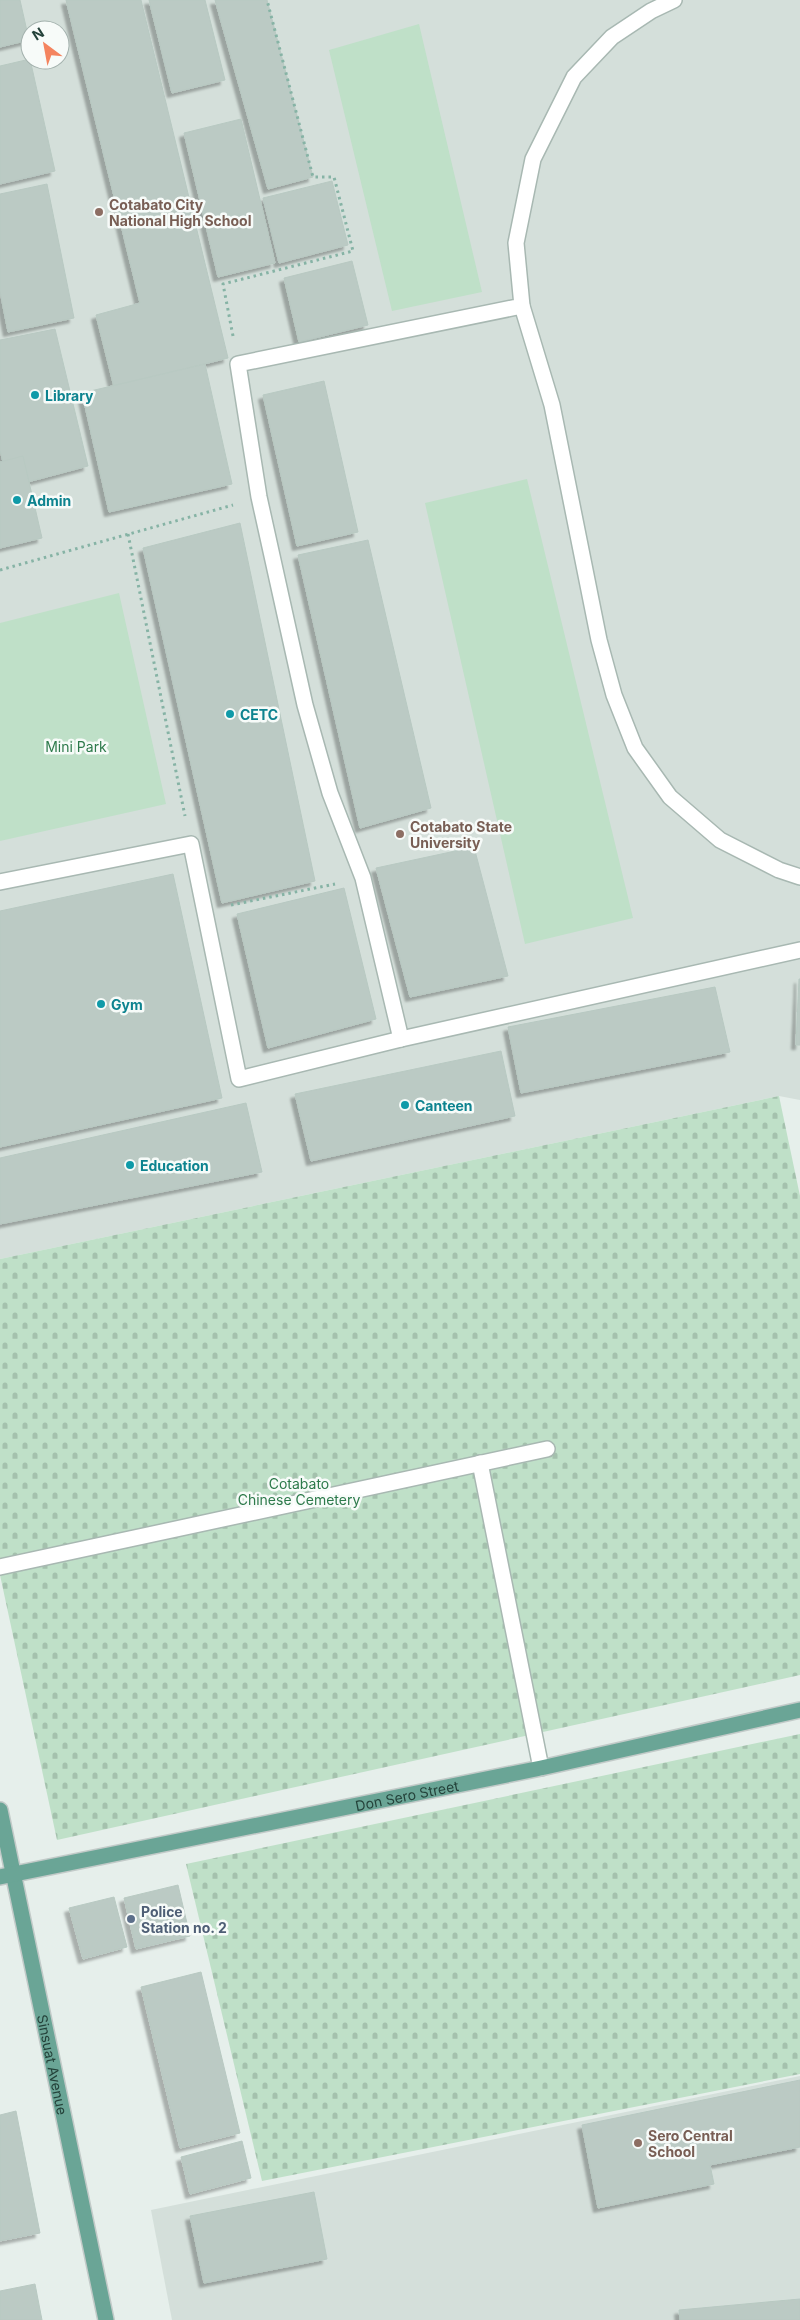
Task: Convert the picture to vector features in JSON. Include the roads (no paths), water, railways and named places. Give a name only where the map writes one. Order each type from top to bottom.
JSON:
[{"type":"main road","name":"Don Sero Street","points":[[7,1875],[541,1768],[800,1710]]},
{"type":"main road","name":"Sinsuat Avenue","points":[[0,1810],[7,1875],[106,2320]]},
{"type":"lane","points":[[674,0],[650,12],[612,38],[574,78],[533,159],[516,243],[522,306],[552,405],[599,640],[614,695],[635,748],[670,797],[720,840],[779,870],[800,877]]},
{"type":"lane","points":[[401,1039],[363,878],[330,793],[305,705],[259,497],[238,364],[522,306]]},
{"type":"lane","points":[[0,882],[191,844],[206,910],[238,1079],[401,1039],[800,950]]},
{"type":"lane","points":[[0,1567],[547,1449]]},
{"type":"lane","points":[[480,1463],[541,1768]]},
{"type":"place","name":"Cotabato City National High School","points":[[99,212]]},
{"type":"place","name":"Library","points":[[35,395]]},
{"type":"place","name":"Admin","points":[[17,500]]},
{"type":"place","name":"CETC","points":[[230,714]]},
{"type":"place","name":"Cotabato State University","points":[[400,834]]},
{"type":"place","name":"Gym","points":[[101,1004]]},
{"type":"place","name":"Canteen","points":[[405,1105]]},
{"type":"place","name":"Education","points":[[130,1165]]},
{"type":"place","name":"Police Station no. 2","points":[[131,1919]]},
{"type":"place","name":"Sero Central School","points":[[638,2143]]},
{"type":"park label","name":"Mini Park","points":[[76,746]]},
{"type":"park label","name":"Cotabato Chinese Cemetery","points":[[299,1492]]}]
